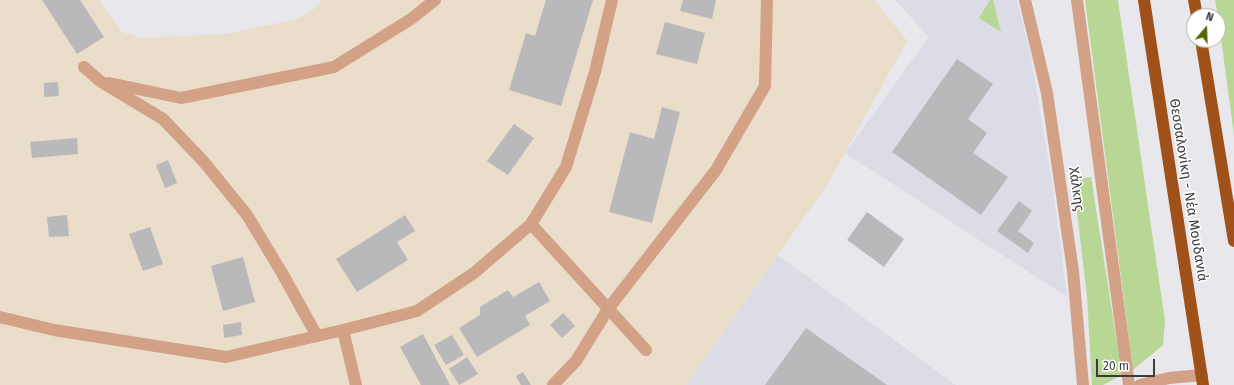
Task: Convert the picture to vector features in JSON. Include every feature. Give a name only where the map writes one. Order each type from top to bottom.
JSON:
[{"type":"highway","name":"Θεσσαλονίκη - Νέα Μουδανιά","points":[[1144,0],[1203,380]]},
{"type":"highway","points":[[1202,48],[1234,242]]},
{"type":"street","points":[[100,81],[181,98],[334,67],[411,19],[435,0]]},
{"type":"street","points":[[0,317],[54,330],[226,358],[343,330],[417,310],[474,273],[531,224],[566,167],[595,72],[612,0]]},
{"type":"street","points":[[554,385],[576,361],[608,309],[716,170],[765,86],[767,0]]},
{"type":"street","name":"Χάλκης","points":[[1024,0],[1048,100],[1073,271],[1083,385]]},
{"type":"street","points":[[1077,0],[1129,385]]},
{"type":"street","points":[[84,67],[100,81],[163,119],[204,162],[246,215],[282,273],[317,336]]},
{"type":"street","points":[[531,224],[646,350]]},
{"type":"street","points":[[343,330],[356,385]]},
{"type":"street","points":[[1140,385],[1169,378],[1203,380]]},
{"type":"shaded area","points":[[0,0],[99,0],[122,32],[142,38],[225,34],[297,19],[312,11],[322,0],[875,0],[907,41],[827,185],[686,385],[0,385]]},
{"type":"shaded area","points":[[895,0],[1017,0],[1031,57],[1052,182],[1067,297],[845,153],[929,37]]},
{"type":"shaded area","points":[[778,255],[956,385],[686,385]]},
{"type":"green space","points":[[990,0],[993,0],[1001,32],[979,18]]},
{"type":"green space","points":[[1085,0],[1118,0],[1165,321],[1163,345],[1133,370]]},
{"type":"green space","points":[[1215,0],[1234,0],[1234,135],[1222,48],[1226,48],[1226,8],[1216,8]]},
{"type":"green space","points":[[1091,177],[1122,375],[1103,385],[1092,385],[1087,296],[1073,180]]},
{"type":"building","points":[[42,0],[80,0],[104,37],[77,54]]},
{"type":"building","points":[[546,0],[593,0],[561,106],[509,90],[526,33],[535,36]]},
{"type":"building","points":[[683,0],[716,0],[712,19],[680,11]]},
{"type":"building","points":[[665,22],[705,33],[697,64],[656,54]]},
{"type":"building","points":[[957,59],[993,84],[968,119],[987,133],[973,153],[1008,177],[981,215],[892,152]]},
{"type":"building","points":[[58,82],[59,96],[44,97],[44,83]]},
{"type":"building","points":[[662,107],[680,112],[652,223],[609,212],[630,132],[654,139]]},
{"type":"building","points":[[514,124],[534,138],[508,175],[487,161]]},
{"type":"building","points":[[77,138],[78,154],[32,158],[30,142]]},
{"type":"building","points":[[168,160],[177,183],[165,188],[156,165]]},
{"type":"building","points":[[1019,201],[1032,211],[1018,231],[1034,243],[1028,253],[997,231]]},
{"type":"building","points":[[867,212],[904,239],[884,267],[847,240]]},
{"type":"building","points":[[67,215],[69,236],[49,237],[47,217]]},
{"type":"building","points":[[405,215],[415,231],[397,242],[408,260],[357,292],[336,259]]},
{"type":"building","points":[[150,227],[163,264],[143,271],[129,234]]},
{"type":"building","points":[[243,257],[255,302],[223,311],[211,266]]},
{"type":"building","points":[[539,282],[550,301],[525,316],[530,325],[477,357],[459,328],[480,315],[480,307],[508,290],[513,297]]},
{"type":"building","points":[[563,313],[575,326],[562,338],[550,325]]},
{"type":"building","points":[[241,322],[242,335],[224,338],[223,325]]},
{"type":"building","points":[[806,328],[887,385],[765,385]]},
{"type":"building","points":[[423,334],[450,385],[421,385],[400,347]]},
{"type":"building","points":[[452,335],[464,355],[446,365],[434,345]]},
{"type":"building","points":[[467,357],[478,374],[459,385],[449,369]]},
{"type":"building","points":[[523,372],[531,385],[521,385],[516,376]]}]
